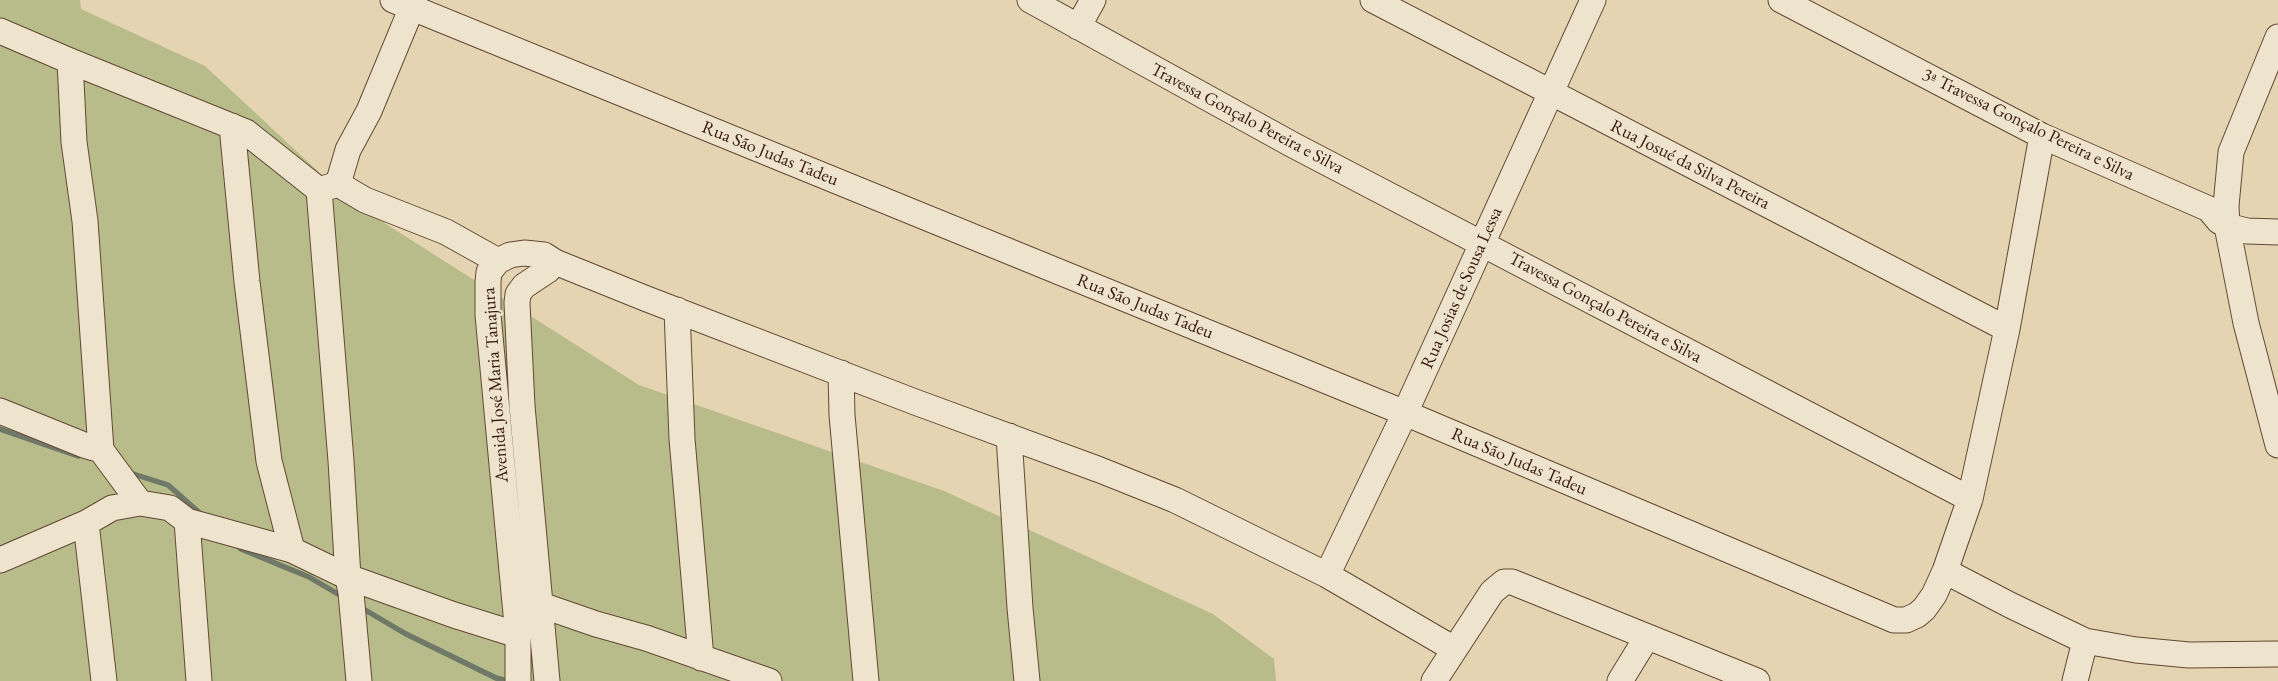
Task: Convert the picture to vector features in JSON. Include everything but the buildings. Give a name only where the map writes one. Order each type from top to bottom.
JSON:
[{"type":"street","name":"Travessa Gonçalo Pereira e Silva","points":[[1030,0],[1293,145],[1970,499]]},
{"type":"street","points":[[1078,27],[1093,0]]},
{"type":"street","name":"Rua Josué da Silva Pereira","points":[[1373,0],[2007,330]]},
{"type":"street","name":"Rua Josias de Sousa Lessa","points":[[1327,575],[1405,413],[1593,0]]},
{"type":"street","name":"3ª Travessa Gonçalo Pereira e Silva","points":[[1781,0],[2042,136],[2209,209],[2219,221],[2227,226]]},
{"type":"street","points":[[359,681],[348,577],[328,187],[369,110],[407,3]]},
{"type":"street","name":"Rua São Judas Tadeu","points":[[407,3],[1405,413],[1894,620],[1906,620],[1924,609],[1934,595],[1945,571]]},
{"type":"street","points":[[0,31],[246,132],[328,187],[446,232],[498,261]]},
{"type":"street","points":[[2278,37],[2231,152],[2226,206],[2227,226],[2246,323],[2278,445]]},
{"type":"street","points":[[70,61],[74,142],[85,221],[101,450],[140,503]]},
{"type":"street","points":[[232,126],[247,282],[268,461],[292,550]]},
{"type":"street","points":[[2042,136],[2007,330],[1970,499],[1945,571],[2085,641],[2136,650],[2189,654],[2278,654]]},
{"type":"street","points":[[2227,226],[2247,231],[2278,232]]},
{"type":"street","name":"Avenida José Maria Tanajura","points":[[518,681],[518,635],[488,315],[488,282],[489,272],[498,261],[510,255],[533,253],[550,258],[555,262],[548,270],[524,286],[518,294],[517,303],[522,406],[547,681]]},
{"type":"street","points":[[555,262],[1175,500],[1327,575],[1454,649]]},
{"type":"street","points":[[677,310],[682,439],[701,658]]},
{"type":"street","points":[[841,373],[842,415],[866,681]]},
{"type":"street","points":[[497,408],[522,406]]},
{"type":"street","points":[[0,412],[101,450]]},
{"type":"street","points":[[1009,436],[1020,608],[1027,681]]},
{"type":"street","points":[[0,560],[86,523],[112,508],[140,503],[170,508],[187,521],[292,550],[348,577],[454,615],[518,635]]},
{"type":"street","points":[[187,521],[199,681]]},
{"type":"street","points":[[86,523],[104,681]]},
{"type":"street","points":[[1434,681],[1498,586],[1504,582],[1522,584],[1750,680]]},
{"type":"street","points":[[541,605],[596,624],[646,638],[769,681]]},
{"type":"street","points":[[1620,681],[1647,637]]},
{"type":"street","points":[[2075,681],[2085,641]]},
{"type":"green space","points":[[0,0],[80,0],[81,9],[205,66],[350,201],[639,385],[944,491],[1213,614],[1274,659],[1276,681],[0,681]]},
{"type":"waterway","points":[[0,429],[78,456]]},
{"type":"waterway","points":[[127,472],[168,485],[202,515]]},
{"type":"waterway","points":[[235,544],[241,549],[309,577],[343,597]]},
{"type":"waterway","points":[[360,607],[406,634],[496,678],[507,681]]}]
